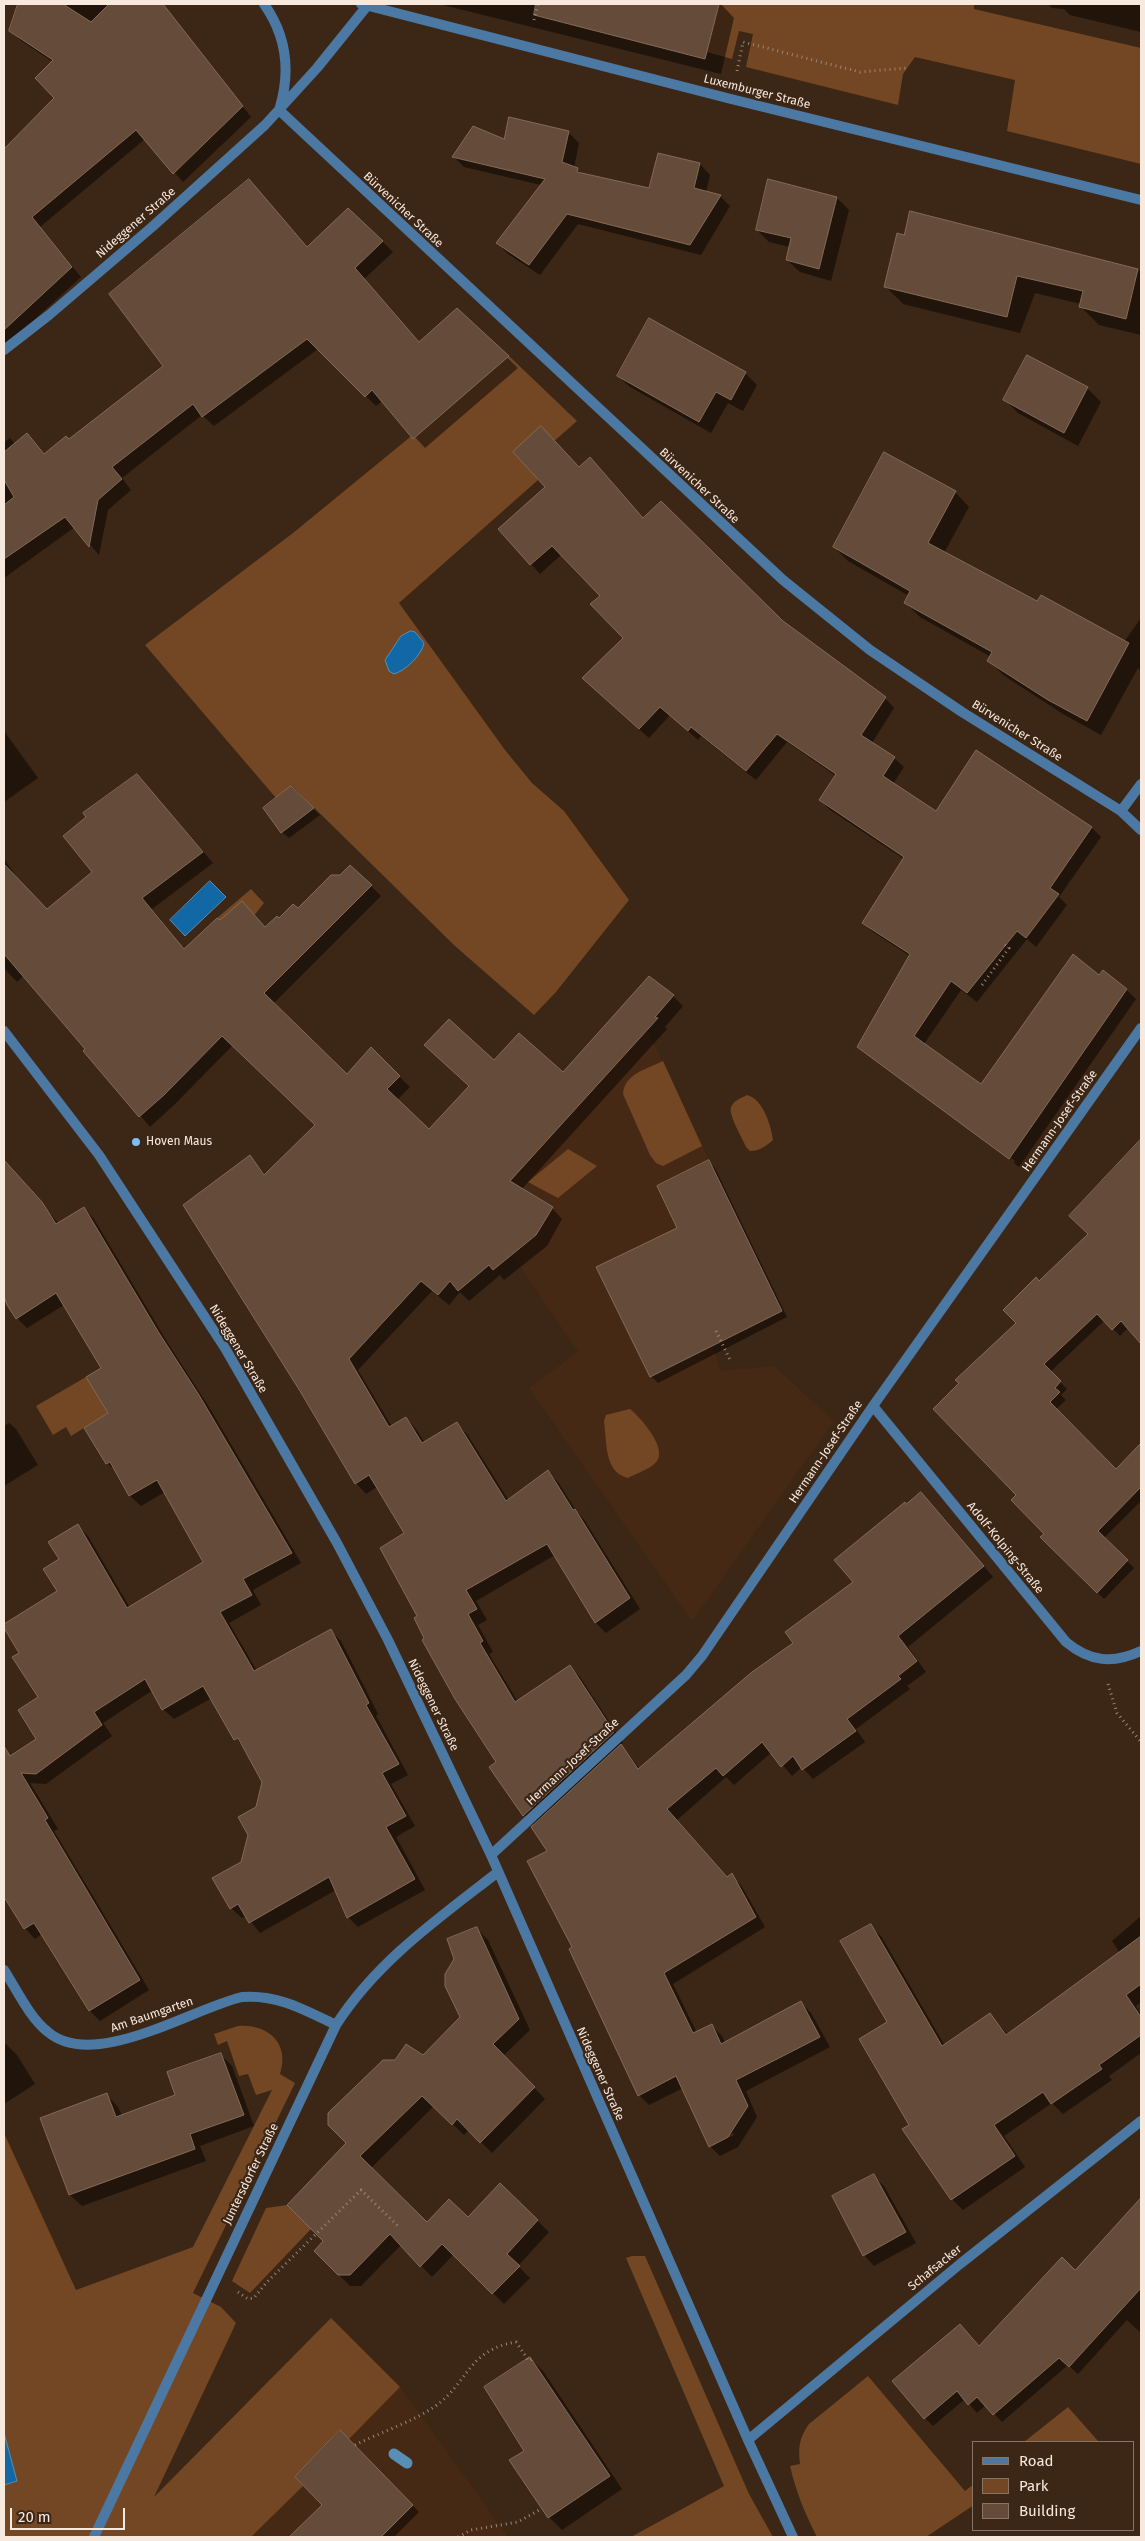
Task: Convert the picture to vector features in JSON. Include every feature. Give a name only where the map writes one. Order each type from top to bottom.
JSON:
[{"type":"street","points":[[264,4],[279,29],[286,53],[285,85],[279,110]]},
{"type":"street","name":"Nideggener Straße","points":[[4,350],[49,315],[152,227],[265,125],[364,5]]},
{"type":"street","name":"Luxemburger Straße","points":[[364,5],[712,94],[1141,200]]},
{"type":"street","name":"Bürvenicher Straße","points":[[279,110],[784,580],[870,650],[962,712],[1121,811],[1141,830]]},
{"type":"street","points":[[1121,811],[1141,784]]},
{"type":"street","name":"Hermann-Josef-Straße","points":[[491,1855],[686,1676],[702,1656],[873,1406],[1141,1028]]},
{"type":"street","name":"Nideggener Straße","points":[[4,1031],[99,1155],[229,1356],[337,1543],[388,1640],[491,1855],[748,2440],[794,2537]]},
{"type":"street","name":"Adolf-Kolping-Straße","points":[[873,1406],[1066,1642],[1082,1654],[1101,1660],[1112,1661],[1141,1652]]},
{"type":"street","name":"Juntersdorfer Straße","points":[[94,2537],[336,2025],[360,1991],[381,1968],[436,1920],[498,1872]]},
{"type":"street","name":"Am Baumgarten","points":[[4,1970],[44,2028],[53,2036],[74,2045],[108,2044],[242,1997],[275,1999],[336,2025]]},
{"type":"street","name":"Schafsacker","points":[[748,2440],[960,2264],[1141,2121]]},
{"type":"path","points":[[534,20],[538,4]]},
{"type":"path","points":[[737,71],[744,42],[860,72],[907,68]]},
{"type":"path","points":[[982,985],[1009,948],[1005,945]]},
{"type":"path","points":[[716,1330],[730,1360]]},
{"type":"path","points":[[1101,1660],[1117,1713],[1141,1742]]},
{"type":"path","points":[[248,2299],[257,2295],[266,2283],[361,2190],[398,2226]]},
{"type":"path","points":[[354,2445],[436,2406],[449,2395],[475,2361],[490,2350],[516,2342],[529,2361],[532,2359]]},
{"type":"path","points":[[458,2537],[471,2530],[518,2522],[541,2509]]},
{"type":"shaded area","points":[[647,1029],[709,1160],[713,1344],[720,1371],[774,1366],[834,1421],[692,1621],[529,1388],[578,1352],[507,1247],[478,1216]]},
{"type":"shaded area","points":[[400,2387],[508,2537],[381,2537],[413,2505],[349,2439]]},
{"type":"shaded area","points":[[303,2486],[322,2505],[289,2537],[251,2537]]},
{"type":"green space","points":[[719,4],[974,4],[974,9],[1141,48],[1141,164],[1007,131],[1015,80],[915,57],[903,74],[898,105],[746,67],[753,34],[739,31],[732,59],[707,52]]},
{"type":"green space","points":[[509,356],[577,421],[526,466],[538,480],[399,603],[505,750],[532,783],[564,811],[629,900],[556,992],[534,1015],[455,946],[292,786],[276,798],[145,645],[293,533]]},
{"type":"green space","points":[[251,889],[264,903],[237,937],[217,918]]},
{"type":"green space","points":[[663,1061],[702,1146],[663,1166],[656,1163],[650,1155],[623,1094],[624,1087],[632,1077]]},
{"type":"green space","points":[[747,1095],[753,1097],[762,1107],[768,1120],[773,1140],[763,1148],[754,1151],[750,1151],[746,1147],[731,1111],[734,1103]]},
{"type":"green space","points":[[568,1149],[597,1166],[558,1198],[528,1182]]},
{"type":"green space","points":[[86,1377],[108,1413],[71,1436],[66,1427],[53,1435],[36,1406]]},
{"type":"green space","points":[[630,1409],[640,1418],[655,1439],[659,1453],[658,1459],[653,1465],[628,1478],[620,1475],[611,1463],[608,1455],[604,1421],[606,1415]]},
{"type":"green space","points":[[238,2026],[259,2028],[274,2038],[282,2053],[280,2074],[295,2083],[193,2293],[221,2307],[236,2323],[154,2497],[331,2318],[400,2387],[349,2439],[339,2430],[295,2477],[303,2486],[251,2537],[4,2537],[4,2485],[17,2481],[4,2433],[4,2133],[76,2290],[193,2247],[272,2090],[256,2095],[248,2074],[239,2076],[227,2041],[218,2045],[214,2034]]},
{"type":"green space","points":[[287,2205],[311,2229],[250,2293],[232,2281],[266,2208]]},
{"type":"green space","points":[[645,2256],[749,2494],[773,2537],[631,2537],[724,2486],[626,2258]]},
{"type":"green space","points":[[868,2376],[965,2491],[972,2486],[972,2506],[926,2537],[817,2537],[798,2494],[790,2466],[800,2464],[800,2443],[809,2424]]},
{"type":"green space","points":[[1068,2407],[1098,2441],[1025,2441]]},
{"type":"water","points":[[411,631],[415,632],[424,643],[423,648],[412,662],[403,670],[394,674],[389,671],[385,660],[401,636]]},
{"type":"water","points":[[210,881],[226,897],[185,936],[170,920]]},
{"type":"water","points":[[4,2433],[17,2481],[4,2485]]},
{"type":"building","points":[[18,4],[63,4],[91,22],[109,4],[163,4],[243,106],[173,174],[136,130],[32,217],[72,267],[4,330],[4,149],[54,98],[35,78],[53,60],[9,31]]},
{"type":"building","points":[[536,4],[719,4],[705,59],[534,15]]},
{"type":"building","points":[[509,117],[569,131],[562,162],[578,168],[577,172],[649,188],[658,153],[700,163],[694,188],[721,195],[690,245],[567,214],[529,265],[496,243],[545,179],[452,157],[473,126],[504,139]]},
{"type":"building","points":[[249,179],[307,247],[348,208],[383,241],[355,268],[419,342],[457,308],[509,356],[413,439],[372,390],[365,397],[307,339],[202,417],[193,404],[112,467],[122,479],[98,500],[89,547],[65,517],[4,559],[4,505],[14,497],[4,480],[4,452],[27,433],[44,454],[66,436],[69,439],[163,366],[109,294]]},
{"type":"building","points":[[768,179],[837,197],[819,269],[786,260],[791,238],[756,230]]},
{"type":"building","points":[[910,211],[1138,269],[1126,319],[1079,307],[1083,291],[1017,276],[1007,317],[884,287],[897,233],[904,235]]},
{"type":"building","points":[[649,318],[746,372],[731,400],[716,392],[699,422],[617,376]]},
{"type":"building","points":[[1027,355],[1088,387],[1064,433],[1003,400]]},
{"type":"building","points":[[541,426],[579,467],[590,457],[643,518],[661,501],[783,621],[886,697],[861,735],[895,757],[883,776],[936,811],[976,750],[1092,827],[1050,888],[1059,894],[1026,938],[1017,931],[967,993],[951,981],[914,1036],[981,1084],[1073,954],[1099,975],[1103,970],[1127,989],[1009,1159],[857,1047],[910,954],[862,923],[904,857],[819,800],[836,774],[777,734],[746,771],[691,727],[688,731],[660,707],[639,729],[582,678],[623,638],[590,604],[600,596],[552,546],[530,565],[498,529],[545,487],[513,452]]},
{"type":"building","points":[[884,452],[956,491],[928,543],[1037,601],[1041,595],[1129,643],[1087,721],[1048,700],[987,661],[992,652],[904,603],[910,591],[833,547]]},
{"type":"building","points":[[137,774],[203,852],[142,898],[184,949],[217,918],[220,920],[242,901],[265,927],[277,916],[279,918],[293,904],[298,908],[331,875],[340,875],[350,865],[372,885],[264,993],[347,1074],[371,1047],[400,1076],[387,1089],[429,1129],[469,1086],[424,1045],[449,1019],[494,1060],[519,1033],[563,1072],[649,976],[674,995],[655,1017],[658,1018],[510,1181],[553,1207],[536,1235],[493,1270],[489,1265],[458,1291],[450,1281],[438,1295],[421,1281],[349,1359],[389,1427],[406,1417],[422,1443],[457,1422],[506,1501],[548,1470],[573,1510],[575,1509],[630,1598],[595,1623],[547,1544],[466,1590],[477,1609],[468,1614],[483,1641],[480,1643],[515,1702],[570,1665],[614,1732],[523,1816],[489,1767],[496,1762],[455,1699],[422,1640],[424,1638],[414,1618],[417,1616],[380,1548],[404,1533],[369,1475],[355,1484],[300,1391],[183,1205],[250,1155],[264,1175],[315,1125],[222,1036],[164,1095],[139,1117],[83,1051],[85,1049],[4,954],[4,864],[47,909],[92,872],[63,836],[86,817],[83,813]]},
{"type":"building","points":[[291,786],[314,808],[281,833],[263,808]]},
{"type":"building","points":[[1141,1139],[1141,1344],[1121,1321],[1112,1330],[1097,1314],[1044,1364],[1061,1381],[1055,1388],[1060,1392],[1050,1402],[1116,1469],[1141,1443],[1141,1487],[1098,1531],[1128,1560],[1097,1593],[1040,1537],[1044,1534],[1011,1500],[1016,1495],[933,1409],[959,1383],[955,1380],[1016,1323],[1003,1310],[1036,1277],[1039,1281],[1088,1234],[1069,1216]]},
{"type":"building","points":[[4,1160],[42,1202],[56,1224],[84,1207],[159,1333],[199,1395],[292,1553],[243,1579],[252,1595],[220,1612],[254,1671],[331,1629],[369,1703],[366,1705],[399,1764],[382,1773],[406,1816],[386,1827],[415,1879],[347,1918],[329,1877],[249,1923],[238,1904],[230,1909],[212,1878],[241,1862],[248,1835],[238,1817],[256,1807],[262,1782],[238,1738],[234,1740],[203,1686],[162,1710],[145,1679],[94,1712],[102,1725],[36,1774],[21,1773],[48,1818],[45,1820],[140,1980],[89,2011],[34,1923],[24,1929],[4,1897],[4,1746],[10,1756],[36,1739],[18,1710],[38,1697],[12,1657],[19,1653],[4,1628],[4,1624],[57,1591],[43,1569],[59,1559],[48,1542],[78,1524],[127,1608],[203,1562],[157,1480],[129,1496],[110,1462],[106,1464],[84,1428],[108,1413],[86,1377],[101,1368],[56,1293],[16,1319],[7,1305],[4,1296]]},
{"type":"building","points":[[709,1160],[782,1311],[650,1377],[596,1267],[677,1228],[657,1186]]},
{"type":"building","points":[[921,1492],[984,1566],[898,1636],[917,1661],[898,1676],[901,1679],[847,1719],[856,1731],[802,1770],[793,1756],[781,1767],[762,1742],[723,1776],[716,1768],[667,1809],[727,1877],[732,1873],[756,1917],[664,1973],[693,2033],[712,2024],[721,2044],[801,2001],[820,2037],[736,2080],[748,2106],[728,2137],[709,2147],[676,2076],[638,2096],[569,1949],[572,1947],[527,1861],[547,1851],[531,1827],[621,1744],[638,1769],[752,1672],[793,1643],[785,1632],[853,1582],[834,1560],[905,1502],[906,1504]]},
{"type":"building","points":[[871,1924],[942,2046],[990,2013],[1006,2035],[1141,1936],[1141,1984],[1126,1995],[1141,2017],[1141,2035],[1099,2065],[1102,2069],[1051,2104],[1043,2092],[994,2125],[1015,2156],[951,2200],[902,2129],[909,2125],[859,2039],[887,2022],[840,1941]]},
{"type":"building","points":[[477,1927],[519,2019],[493,2044],[535,2087],[480,2143],[457,2119],[452,2125],[422,2096],[360,2156],[427,2222],[449,2199],[468,2217],[500,2183],[538,2220],[507,2254],[520,2266],[492,2294],[442,2244],[420,2267],[390,2234],[350,2275],[338,2275],[314,2251],[323,2241],[287,2205],[346,2143],[328,2125],[328,2113],[383,2060],[395,2060],[406,2044],[423,2055],[460,2017],[445,1986],[445,1974],[454,1959],[447,1939]]},
{"type":"building","points":[[221,2053],[244,2115],[190,2134],[195,2149],[69,2195],[40,2118],[107,2093],[116,2117],[175,2095],[167,2072]]},
{"type":"building","points":[[874,2174],[906,2232],[863,2256],[832,2196]]},
{"type":"building","points":[[1141,2198],[1141,2288],[1069,2367],[1059,2358],[993,2415],[977,2397],[968,2405],[957,2391],[924,2419],[892,2381],[960,2324],[979,2346],[1062,2257],[1075,2270]]},
{"type":"building","points":[[530,2357],[610,2476],[548,2518],[509,2460],[524,2451],[484,2387]]},
{"type":"building","points":[[340,2430],[413,2505],[381,2537],[289,2537],[322,2505],[295,2477]]},
{"type":"waterway","points":[[394,2454],[407,2463]]},
{"type":"place","name":"Hoven Maus","points":[[136,1142]]}]
